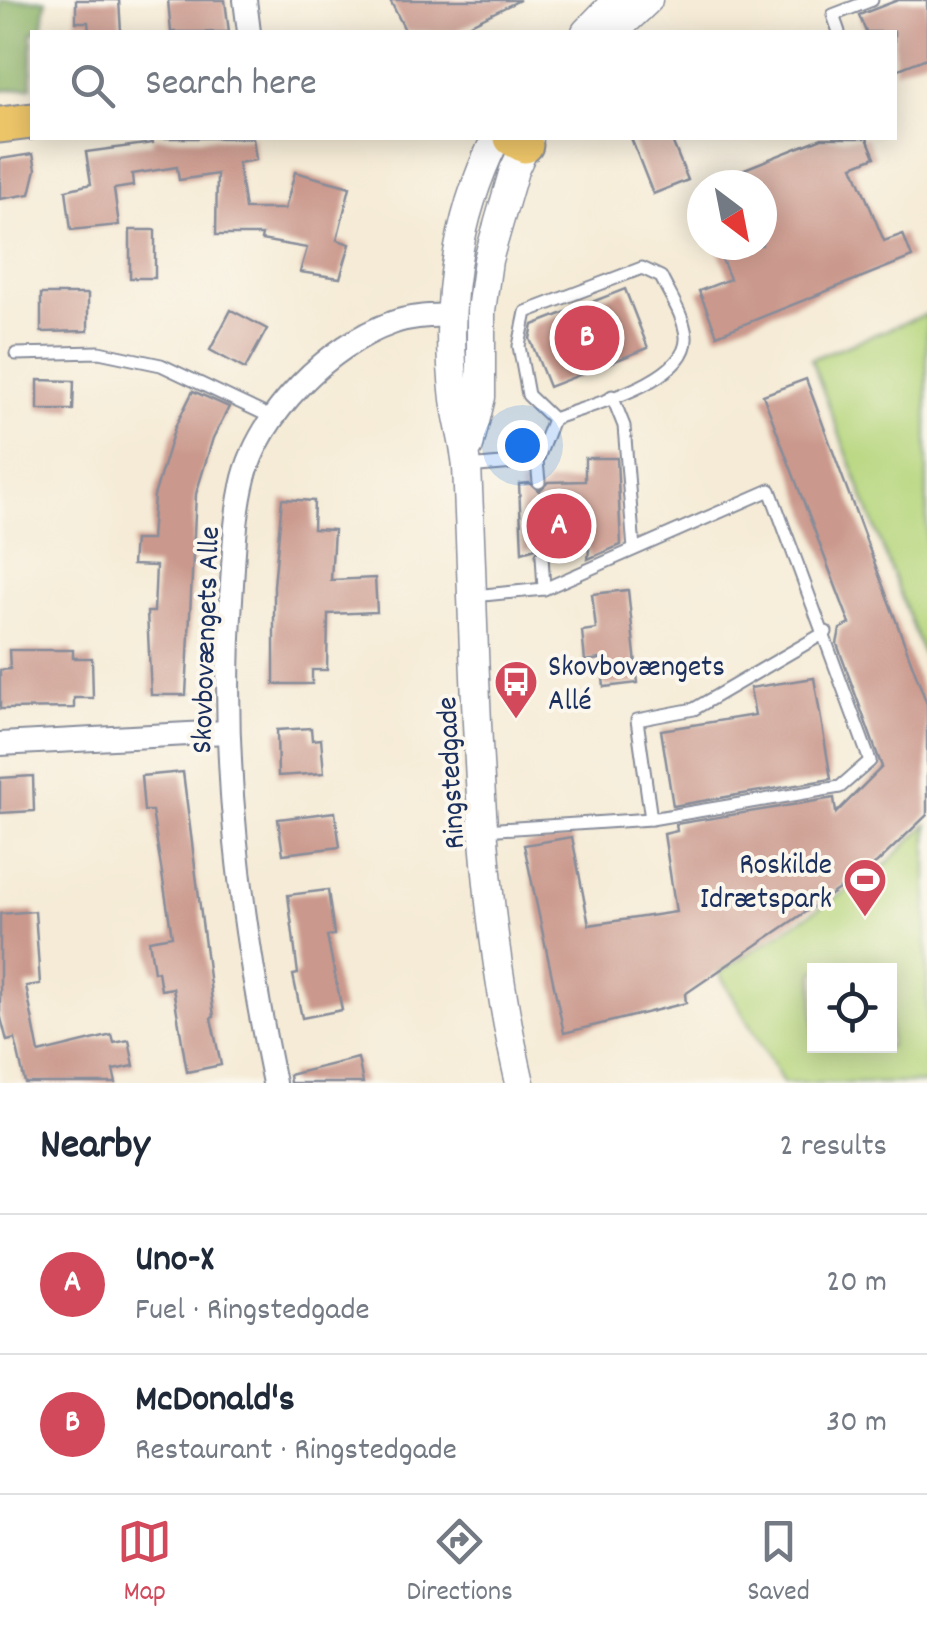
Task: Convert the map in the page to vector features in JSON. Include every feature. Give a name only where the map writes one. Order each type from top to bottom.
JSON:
[{"type":"main road","points":[[0,125],[30,121]]},
{"type":"street","points":[[245,0],[249,30]]},
{"type":"street","points":[[588,30],[616,0]]},
{"type":"street","points":[[616,30],[648,0]]},
{"type":"street","name":"Ringstedgade","points":[[514,140],[474,181],[460,232],[452,316],[455,398],[467,462],[487,893],[501,1004],[520,1083]]},
{"type":"street","name":"Ringstedgade","points":[[467,462],[481,396],[481,310],[488,260],[515,140]]},
{"type":"street","name":"Skovbovængets Alle","points":[[274,1083],[243,916],[226,732],[236,528],[245,475],[273,418],[317,370],[362,336],[419,316],[452,316]]},
{"type":"street","points":[[0,744],[226,732]]},
{"type":"lane","points":[[838,30],[833,16],[872,0]]},
{"type":"lane","points":[[538,482],[537,461],[552,420],[664,376],[680,358],[686,337],[661,277],[642,268],[526,312],[520,346],[528,395],[552,420]]},
{"type":"lane","points":[[16,354],[99,352],[161,365],[273,418]]},
{"type":"lane","points":[[612,396],[624,426],[634,550]]},
{"type":"lane","points":[[467,462],[537,461]]},
{"type":"lane","points":[[474,596],[544,589],[770,490],[826,632],[870,761],[840,787],[651,819],[484,830]]},
{"type":"lane","points":[[542,555],[544,589]]},
{"type":"lane","points":[[651,819],[637,720],[694,709],[826,632]]},
{"type":"green space","points":[[0,0],[46,0],[42,30],[30,30],[30,87],[0,91]]},
{"type":"green space","points":[[927,314],[927,665],[811,359]]},
{"type":"green space","name":"Roskilde Idrætspark","points":[[927,824],[927,1083],[783,1083],[719,973],[884,866]]},
{"type":"building","points":[[76,0],[119,0],[121,30],[89,30],[88,22],[76,22]]},
{"type":"building","points":[[168,0],[225,0],[229,30],[171,30]]},
{"type":"building","points":[[390,0],[520,0],[458,30],[405,30]]},
{"type":"building","points":[[898,0],[927,0],[927,58],[897,70],[897,30],[865,30],[859,15]]},
{"type":"building","points":[[152,140],[253,140],[256,160],[238,163],[245,209],[285,209],[295,172],[350,187],[337,240],[350,244],[340,278],[300,272],[307,248],[261,240],[262,235],[216,235],[217,174],[179,180],[177,167],[132,174],[133,186],[114,189],[119,225],[71,230],[66,190],[91,184],[86,152],[153,143]]},
{"type":"building","points":[[632,140],[672,140],[687,180],[653,194]]},
{"type":"building","points":[[817,140],[868,140],[875,157],[853,166],[884,241],[903,234],[912,257],[717,335],[699,291],[730,279],[722,260],[777,260],[777,170],[742,170]]},
{"type":"building","points":[[33,154],[36,169],[30,194],[0,199],[0,159]]},
{"type":"building","points":[[130,230],[155,230],[155,278],[130,278]]},
{"type":"building","points":[[625,289],[648,348],[549,387],[530,339],[533,325]]},
{"type":"building","points":[[41,294],[88,294],[88,331],[41,332]]},
{"type":"building","points":[[231,310],[267,329],[245,369],[210,350]]},
{"type":"building","points":[[806,379],[927,704],[927,815],[877,863],[685,994],[686,1003],[564,1033],[524,845],[572,837],[589,925],[676,912],[664,834],[677,831],[676,824],[834,798],[836,813],[882,767],[837,644],[840,629],[850,624],[763,395]]},
{"type":"building","points":[[38,380],[74,381],[73,410],[38,410]]},
{"type":"building","points":[[193,391],[229,407],[213,438],[196,494],[186,695],[151,695],[147,612],[154,612],[156,566],[132,565],[134,540],[151,540],[154,496],[175,427]]},
{"type":"building","points":[[585,458],[617,458],[621,545],[588,559],[589,549],[550,550],[542,546],[522,552],[519,484],[530,483],[539,491],[548,482],[585,481]]},
{"type":"building","points":[[282,499],[314,501],[313,529],[334,530],[331,580],[375,578],[377,612],[328,614],[327,670],[312,670],[312,684],[274,684],[274,586]]},
{"type":"building","points":[[628,590],[638,683],[604,687],[601,659],[585,661],[582,631],[596,629],[592,594]]},
{"type":"building","points":[[9,650],[73,650],[73,658],[92,658],[93,698],[74,698],[74,708],[0,709],[0,670],[10,669]]},
{"type":"building","points":[[814,678],[831,779],[673,806],[661,730],[755,715],[750,688]]},
{"type":"building","points":[[311,728],[312,740],[321,739],[324,773],[278,776],[277,730]]},
{"type":"building","points":[[183,772],[214,1017],[211,1018],[221,1065],[187,1072],[173,988],[161,990],[149,940],[172,936],[152,811],[144,811],[141,776]]},
{"type":"building","points":[[33,776],[34,811],[0,813],[0,778]]},
{"type":"building","points":[[335,812],[340,847],[283,854],[278,819]]},
{"type":"building","points":[[328,890],[334,935],[327,936],[342,1010],[302,1018],[293,975],[298,974],[288,895]]},
{"type":"building","points":[[35,911],[40,984],[26,986],[39,1053],[112,1035],[114,1043],[129,1040],[134,1066],[113,1070],[116,1083],[25,1083],[15,1039],[7,1041],[0,1014],[0,914]]},
{"type":"building","points":[[358,1058],[363,1083],[290,1083],[289,1075]]},
{"type":"place","name":"McDonald's","points":[[587,338]]},
{"type":"place","name":"Uno-X","points":[[559,526]]},
{"type":"place","name":"Skovbovængets Allé","points":[[516,720]]},
{"type":"place","name":"Roskilde Idrætspark","points":[[865,918]]}]
